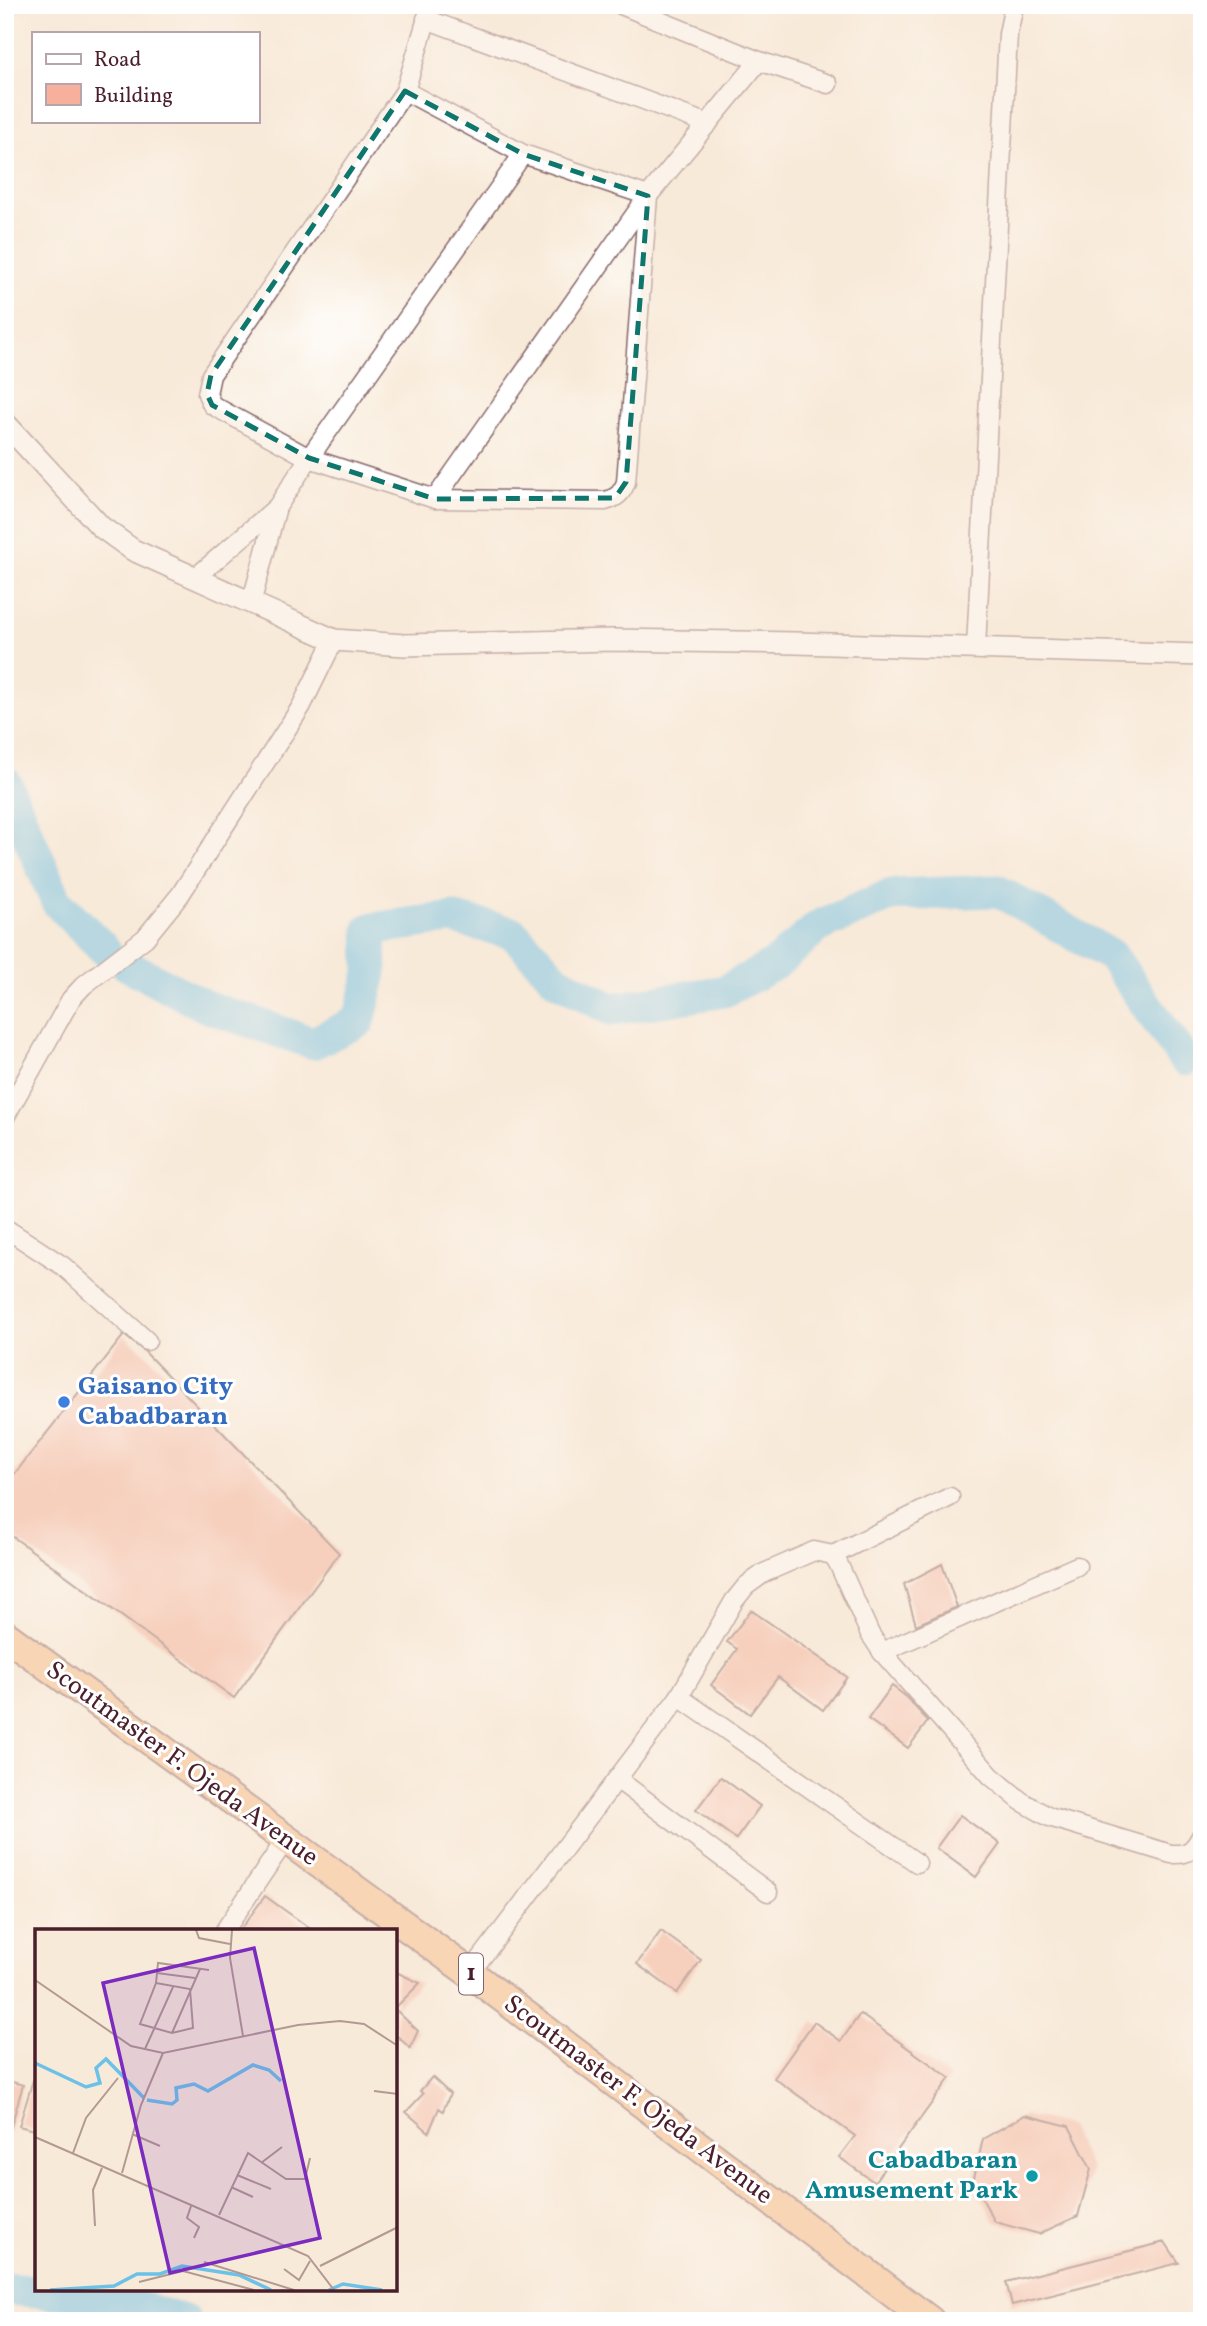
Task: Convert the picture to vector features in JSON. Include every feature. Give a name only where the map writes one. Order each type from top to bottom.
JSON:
[{"type":"highway","name":"Scoutmaster F. Ojeda Avenue","points":[[5,1635],[470,1973],[930,2321]]},
{"type":"street","points":[[621,5],[759,61],[828,84]]},
{"type":"street","points":[[976,648],[1009,34],[1014,5]]},
{"type":"street","points":[[648,196],[626,482],[623,491],[615,498],[605,501],[435,499],[309,458],[212,405],[207,394],[211,375],[405,91],[428,12],[708,124]]},
{"type":"street","points":[[435,499],[648,196],[759,61]]},
{"type":"street","points":[[405,91],[523,154],[648,196]]},
{"type":"street","points":[[196,577],[277,507],[523,154]]},
{"type":"street","points":[[5,423],[102,527],[133,550],[334,640],[404,645],[613,640],[1202,655]]},
{"type":"street","points":[[251,604],[277,507]]},
{"type":"street","points":[[5,1117],[71,999],[84,985],[145,938],[180,895],[301,707],[334,640]]},
{"type":"street","points":[[5,1228],[63,1266],[147,1341]]},
{"type":"street","points":[[470,1973],[679,1697],[734,1601],[746,1586],[764,1573],[805,1554],[814,1551],[833,1555],[950,1497]]},
{"type":"street","points":[[833,1555],[870,1634],[882,1652],[991,1776],[1021,1801],[1049,1817],[1171,1854],[1183,1855],[1191,1852],[1202,1835]]},
{"type":"street","points":[[882,1652],[1077,1566]]},
{"type":"street","points":[[679,1697],[917,1863]]},
{"type":"street","points":[[617,1779],[768,1892]]},
{"type":"street","points":[[226,1929],[286,1839]]},
{"type":"highlighted area","points":[[405,91],[523,154],[648,196],[626,482],[615,498],[435,499],[309,458],[212,405],[207,394],[211,375]]},
{"type":"building","points":[[124,1335],[145,1352],[339,1553],[234,1698],[5,1531],[5,1486]]},
{"type":"building","points":[[942,1564],[957,1607],[916,1625],[904,1584]]},
{"type":"building","points":[[751,1610],[847,1677],[823,1710],[778,1677],[750,1714],[711,1685],[737,1649],[727,1642]]},
{"type":"building","points":[[892,1686],[928,1721],[908,1748],[868,1719]]},
{"type":"building","points":[[721,1777],[760,1806],[736,1839],[696,1810]]},
{"type":"building","points":[[960,1815],[1000,1844],[976,1877],[936,1848]]},
{"type":"building","points":[[265,1896],[311,1929],[241,1929]]},
{"type":"building","points":[[661,1931],[701,1960],[677,1993],[637,1964]]},
{"type":"building","points":[[397,1972],[420,1983],[397,2006]]},
{"type":"building","points":[[397,2011],[418,2031],[410,2048],[397,2036]]},
{"type":"building","points":[[860,2014],[950,2078],[874,2182],[839,2157],[855,2136],[774,2078],[814,2022],[841,2041]]},
{"type":"building","points":[[432,2077],[450,2094],[443,2111],[439,2108],[429,2132],[406,2112],[423,2094],[420,2091]]},
{"type":"building","points":[[5,2080],[23,2085],[9,2133],[5,2133]]},
{"type":"building","points":[[33,2080],[35,2080],[35,2130],[19,2126]]},
{"type":"building","name":"Cabadbaran Amusement Park","points":[[1025,2115],[1069,2126],[1091,2169],[1078,2216],[1039,2234],[995,2222],[973,2182],[983,2139]]},
{"type":"building","points":[[1165,2242],[1179,2263],[1012,2305],[1006,2282]]},
{"type":"waterway","points":[[5,782],[57,902],[105,950]]},
{"type":"waterway","points":[[127,965],[205,1006],[313,1043],[359,1021],[371,973],[370,929],[452,918],[513,933],[557,980],[611,1009],[725,991],[775,964],[819,926],[891,895],[998,891],[1112,956],[1185,1060]]},
{"type":"waterway","points":[[5,2289],[99,2296],[185,2321]]},
{"type":"place","name":"Gaisano City Cabadbaran","points":[[64,1402]]},
{"type":"place","name":"Cabadbaran Amusement Park","points":[[1032,2176]]}]
